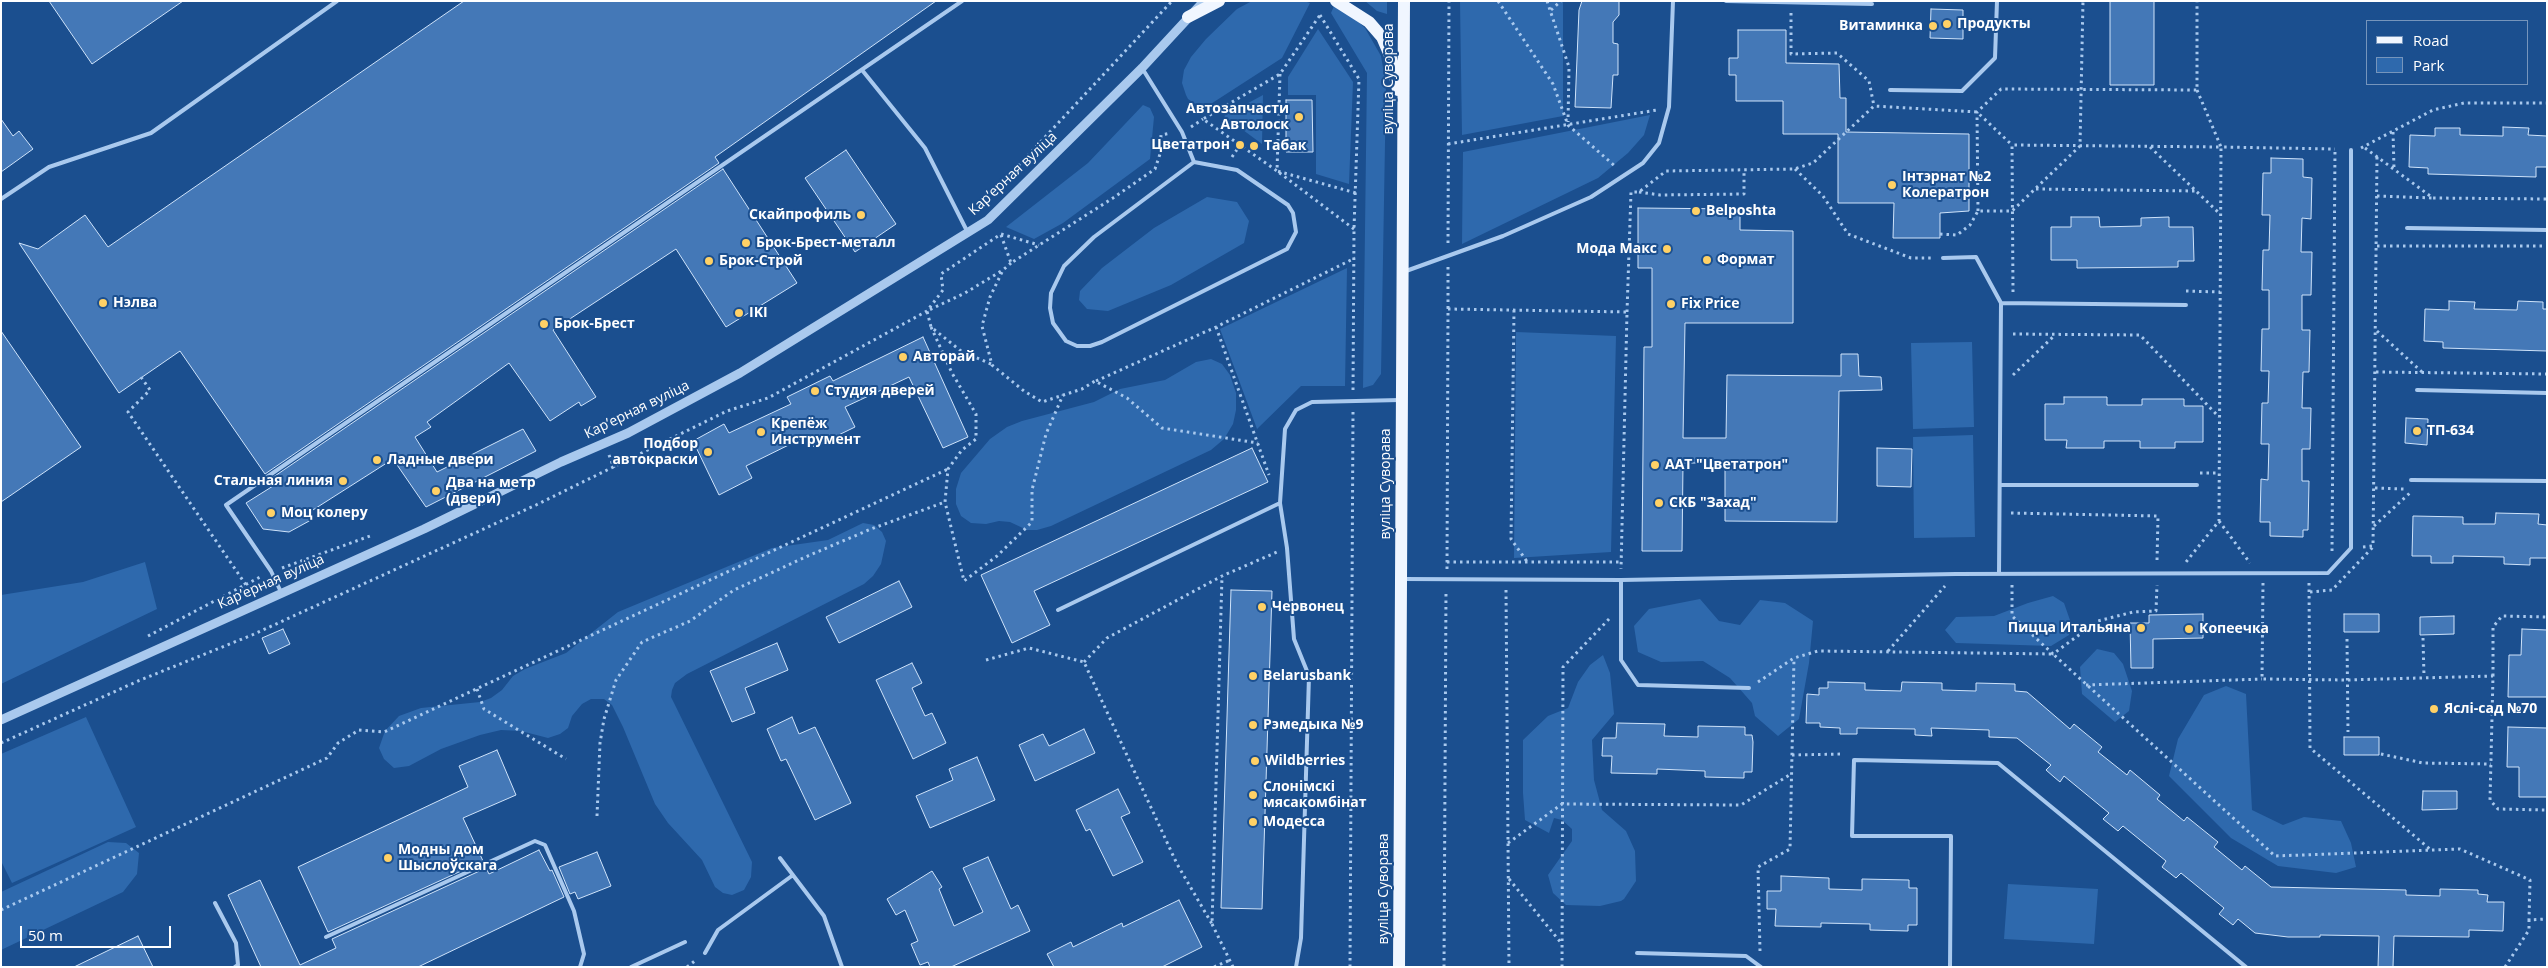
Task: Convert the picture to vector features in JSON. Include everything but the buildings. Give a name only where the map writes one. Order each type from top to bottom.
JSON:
[{"type":"main road","points":[[1188,17],[1219,1]]},
{"type":"main road","points":[[1336,1],[1369,22],[1382,37],[1395,74],[1403,122]]},
{"type":"main road","name":"вуліца Суворава","points":[[1398,967],[1401,400],[1404,271],[1404,1]]},
{"type":"street","name":"Карʼерная вуліца","points":[[1,720],[424,529],[667,414],[740,373],[988,220],[1142,68],[1204,1]]},
{"type":"lane","points":[[1,199],[49,167],[151,133],[337,1]]},
{"type":"lane","points":[[282,593],[272,571],[226,505],[962,1]]},
{"type":"lane","points":[[1404,271],[1448,257],[1502,236],[1591,197],[1644,163],[1659,143],[1669,107],[1673,1]]},
{"type":"lane","points":[[1726,1],[1872,4]]},
{"type":"lane","points":[[1890,90],[1962,91],[1995,58],[1997,1]]},
{"type":"lane","points":[[1142,68],[1182,132],[1194,162]]},
{"type":"lane","points":[[862,70],[925,148],[962,217],[968,233]]},
{"type":"lane","points":[[1401,579],[1621,580],[1956,574],[2310,575],[2328,573],[2350,548],[2350,150]]},
{"type":"lane","points":[[1194,162],[1237,170],[1288,204],[1293,213],[1296,232],[1287,249],[1102,342],[1090,346],[1077,346],[1066,341],[1052,322],[1050,308],[1051,293],[1064,266],[1094,237],[1194,162]]},
{"type":"lane","points":[[2407,228],[2547,230]]},
{"type":"lane","points":[[1943,258],[1976,257],[2001,303],[1999,574]]},
{"type":"lane","points":[[2001,303],[2186,306]]},
{"type":"lane","points":[[2417,390],[2547,393]]},
{"type":"lane","points":[[1296,967],[1301,938],[1308,676],[1294,639],[1287,548],[1280,503],[1284,434],[1296,410],[1312,402],[1401,400]]},
{"type":"lane","points":[[2411,480],[2547,481]]},
{"type":"lane","points":[[2000,485],[2197,485]]},
{"type":"lane","points":[[1058,610],[1280,503]]},
{"type":"lane","points":[[1621,580],[1620,660],[1638,686],[1750,688]]},
{"type":"lane","points":[[1950,967],[1951,836],[1852,836],[1854,760],[1998,763],[2246,967]]},
{"type":"lane","points":[[326,937],[535,841],[545,845],[574,911],[584,954],[580,967]]},
{"type":"lane","points":[[780,858],[824,916],[842,967]]},
{"type":"lane","points":[[705,953],[718,930],[793,875]]},
{"type":"lane","points":[[215,902],[236,943],[238,965],[235,967]]},
{"type":"lane","points":[[631,967],[685,942]]},
{"type":"lane","points":[[1638,953],[1746,956],[1760,966]]},
{"type":"path","points":[[1000,185],[1172,1]]},
{"type":"path","points":[[1444,967],[1449,1]]},
{"type":"path","points":[[1498,1],[1553,84],[1568,125],[1625,175],[1631,192],[1621,580]]},
{"type":"path","points":[[1548,1],[1569,67],[1568,125]]},
{"type":"path","points":[[1551,10],[1561,1]]},
{"type":"path","points":[[1978,211],[2012,211],[2080,146],[2083,1]]},
{"type":"path","points":[[2196,1],[2197,90],[2220,147],[2219,521],[2251,564],[2263,575],[2262,679]]},
{"type":"path","points":[[1792,2],[1791,54],[1837,53],[1869,81],[1874,106]]},
{"type":"path","points":[[1324,8],[1280,74],[1203,119],[1277,171],[1354,229]]},
{"type":"path","points":[[1320,15],[1359,79],[1354,229],[1350,967]]},
{"type":"path","points":[[1277,171],[1280,74]]},
{"type":"path","points":[[1940,234],[1957,235],[1970,225],[1978,211],[1978,112],[2001,89],[2197,90]]},
{"type":"path","points":[[2220,147],[2350,150],[2364,148],[2434,110],[2464,102],[2547,103]]},
{"type":"path","points":[[1639,192],[1666,171],[1794,169],[1813,163],[1874,106],[1978,112],[2012,145]]},
{"type":"path","points":[[1448,144],[1669,107]]},
{"type":"path","points":[[2393,132],[2394,169]]},
{"type":"path","points":[[1,743],[138,681],[252,635],[536,505],[727,411],[768,398],[927,311],[965,293],[1113,198],[1155,169],[1160,154],[1160,135]]},
{"type":"path","points":[[2150,146],[2220,214]]},
{"type":"path","points":[[2364,148],[2433,198]]},
{"type":"path","points":[[2332,553],[2335,149]]},
{"type":"path","points":[[2327,558],[2332,553],[2350,548],[2373,546],[2377,157]]},
{"type":"path","points":[[1794,169],[1823,196],[1848,234],[1911,258],[1943,258]]},
{"type":"path","points":[[1631,192],[1660,195],[1744,194],[1744,170]]},
{"type":"path","points":[[1277,171],[1356,193]]},
{"type":"path","points":[[2036,189],[2196,191]]},
{"type":"path","points":[[2377,196],[2547,199]]},
{"type":"path","points":[[927,311],[943,290],[941,274],[1001,234],[1039,245]]},
{"type":"path","points":[[1001,234],[1011,262]]},
{"type":"path","points":[[2377,246],[2547,246]]},
{"type":"path","points":[[931,327],[961,351],[992,364],[1024,392],[1042,402],[1082,389],[1095,381],[1216,327],[1355,258]]},
{"type":"path","points":[[992,364],[982,326],[990,297],[1003,270]]},
{"type":"path","points":[[1448,309],[1627,312]]},
{"type":"path","points":[[1514,310],[1511,539],[1528,563]]},
{"type":"path","points":[[1,910],[327,758],[338,743],[359,730],[384,732],[948,469],[962,450],[976,439],[976,414],[952,374],[931,327],[927,311]]},
{"type":"path","points":[[1216,327],[1270,477]]},
{"type":"path","points":[[2376,330],[2423,373]]},
{"type":"path","points":[[2012,334],[2140,335],[2219,418]]},
{"type":"path","points":[[2012,376],[2056,335]]},
{"type":"path","points":[[2376,372],[2547,374]]},
{"type":"path","points":[[141,378],[150,390],[128,412],[246,585]]},
{"type":"path","points":[[1095,381],[1127,398],[1162,428],[1258,443]]},
{"type":"path","points":[[948,469],[945,502],[964,581],[997,556],[1032,522],[1032,490],[1046,434],[1063,395]]},
{"type":"path","points":[[2374,526],[2414,489]]},
{"type":"path","points":[[597,816],[600,743],[604,719],[616,680],[642,642],[690,621],[734,590],[801,558],[871,529],[945,502]]},
{"type":"path","points":[[1750,688],[1794,658],[1818,651],[2053,654],[2098,621],[2133,612],[2156,611],[2158,516],[2011,513]]},
{"type":"path","points":[[2194,564],[2184,564],[2219,521]]},
{"type":"path","points":[[147,636],[272,571],[372,535]]},
{"type":"path","points":[[1084,662],[1108,638],[1222,576],[1287,548]]},
{"type":"path","points":[[1447,562],[1622,562]]},
{"type":"path","points":[[2148,564],[2157,564]]},
{"type":"path","points":[[2241,564],[2260,564]]},
{"type":"path","points":[[1888,651],[1956,574]]},
{"type":"path","points":[[2012,574],[2012,616],[2275,856],[2460,849],[2530,880],[2529,930],[2504,967]]},
{"type":"path","points":[[2310,575],[2310,748],[2431,850]]},
{"type":"path","points":[[1212,924],[1222,576]]},
{"type":"path","points":[[1506,579],[1509,967]]},
{"type":"path","points":[[1562,967],[1564,668],[1620,607]]},
{"type":"path","points":[[2547,617],[2502,616],[2493,627],[2490,800],[2498,809],[2547,810]]},
{"type":"path","points":[[2422,638],[2424,677]]},
{"type":"path","points":[[2347,639],[2348,732]]},
{"type":"path","points":[[986,660],[1029,648],[1084,662]]},
{"type":"path","points":[[1760,966],[1758,867],[1790,850],[1794,658]]},
{"type":"path","points":[[1084,662],[1178,864],[1212,924],[1233,967]]},
{"type":"path","points":[[2086,685],[2262,679],[2347,680],[2493,676]]},
{"type":"path","points":[[477,689],[484,709],[566,759]]},
{"type":"path","points":[[1792,755],[1846,754],[1854,760]]},
{"type":"path","points":[[2381,754],[2424,763],[2491,764]]},
{"type":"path","points":[[1508,843],[1562,804],[1741,805],[1792,774]]},
{"type":"path","points":[[1508,878],[1562,944]]},
{"type":"path","points":[[2529,920],[2547,919]]},
{"type":"path","points":[[1214,967],[1230,960]]},
{"type":"green space","points":[[1252,1],[1304,1],[1310,3],[1282,58],[1203,109],[1188,99],[1186,95],[1182,83],[1184,70],[1191,57],[1206,39],[1237,9]]},
{"type":"green space","points":[[1365,1],[1387,1],[1387,14],[1377,11]]},
{"type":"green space","points":[[1460,1],[1563,1],[1563,116],[1462,135]]},
{"type":"green space","points":[[1334,6],[1350,14],[1365,28],[1381,56],[1386,85],[1381,374],[1373,385],[1363,388],[1367,73],[1331,13]]},
{"type":"green space","points":[[1318,29],[1353,82],[1349,184],[1316,174],[1316,95],[1288,95],[1288,77]]},
{"type":"green space","points":[[1263,95],[1262,144],[1224,116]]},
{"type":"green space","points":[[1143,105],[1150,108],[1154,117],[1150,159],[1063,223],[1034,239],[1006,227],[1088,163]]},
{"type":"green space","points":[[1650,115],[1644,135],[1628,153],[1598,178],[1462,244],[1463,152]]},
{"type":"green space","points":[[1207,197],[1237,202],[1249,221],[1244,243],[1171,285],[1108,311],[1087,309],[1079,300],[1080,291],[1102,268],[1154,228]]},
{"type":"green space","points":[[1347,268],[1345,386],[1301,386],[1257,429],[1220,329]]},
{"type":"green space","points":[[1516,332],[1616,336],[1611,552],[1514,558]]},
{"type":"green space","points":[[1972,342],[1974,427],[1913,429],[1911,343]]},
{"type":"green space","points":[[1211,359],[1222,364],[1230,375],[1236,393],[1236,410],[1233,424],[1224,439],[1211,450],[1051,526],[1037,530],[1027,530],[1010,522],[971,523],[961,516],[956,504],[956,489],[961,473],[990,439],[1007,427],[1022,421],[1094,402],[1120,389],[1165,380],[1196,362]]},
{"type":"green space","points":[[1973,435],[1975,537],[1914,538],[1913,437]]},
{"type":"green space","points":[[863,523],[874,525],[882,532],[886,541],[881,564],[873,576],[864,584],[687,674],[675,683],[672,690],[671,697],[752,862],[751,877],[744,890],[732,895],[723,893],[715,887],[702,860],[668,823],[655,804],[612,705],[604,699],[591,699],[582,704],[572,716],[568,728],[560,734],[548,738],[521,731],[501,730],[480,735],[441,749],[409,766],[394,768],[384,759],[379,748],[385,731],[399,716],[421,708],[480,702],[491,698],[502,690],[513,676],[525,669],[566,653],[618,612],[772,548],[828,540]]},
{"type":"green space","points":[[145,562],[157,609],[1,684],[1,595],[83,582]]},
{"type":"green space","points":[[2053,596],[2064,603],[2071,623],[2069,635],[2051,646],[1956,643],[1945,630],[1956,617],[1994,616]]},
{"type":"green space","points":[[1700,599],[1719,621],[1740,625],[1760,600],[1785,603],[1813,621],[1809,663],[1799,719],[1778,736],[1755,716],[1752,703],[1730,678],[1703,661],[1661,662],[1638,652],[1634,626],[1649,609]]},
{"type":"green space","points":[[2097,649],[2114,653],[2123,664],[2132,691],[2129,711],[2115,722],[2082,694],[2080,667]]},
{"type":"green space","points":[[1603,655],[1610,673],[1614,714],[1592,740],[1594,780],[1602,810],[1626,831],[1635,851],[1636,881],[1621,901],[1600,906],[1566,905],[1553,893],[1548,875],[1572,841],[1572,829],[1562,820],[1554,818],[1549,833],[1525,820],[1523,740],[1548,716],[1568,708],[1578,682],[1590,665]]},
{"type":"green space","points":[[2226,686],[2246,694],[2252,810],[2283,825],[2304,817],[2341,821],[2351,843],[2356,867],[2336,873],[2278,866],[2231,838],[2169,776],[2178,739],[2204,695]]},
{"type":"green space","points":[[86,717],[136,827],[12,883],[1,861],[1,754]]},
{"type":"green space","points":[[108,842],[126,843],[139,853],[137,874],[123,892],[1,950],[1,892]]},
{"type":"green space","points":[[2008,884],[2098,889],[2094,944],[2004,939]]},
{"type":"place","name":"Продукты","points":[[1947,24]]},
{"type":"place","name":"Витаминка","points":[[1933,26]]},
{"type":"place","name":"Автозапчасти Автолоск","points":[[1299,117]]},
{"type":"place","name":"Цветатрон","points":[[1240,145]]},
{"type":"place","name":"Табак","points":[[1254,146]]},
{"type":"place","name":"Інтэрнат №2 Колератрон","points":[[1892,185]]},
{"type":"place","name":"Belposhta","points":[[1696,211]]},
{"type":"place","name":"Скайпрофиль","points":[[861,215]]},
{"type":"place","name":"Брок-Брест-металл","points":[[746,243]]},
{"type":"place","name":"Мода Макс","points":[[1667,249]]},
{"type":"place","name":"Формат","points":[[1707,260]]},
{"type":"place","name":"Брок-Строй","points":[[709,261]]},
{"type":"place","name":"Нэлва","points":[[103,303]]},
{"type":"place","name":"Fix Price","points":[[1671,304]]},
{"type":"place","name":"IKI","points":[[739,313]]},
{"type":"place","name":"Брок-Брест","points":[[544,324]]},
{"type":"place","name":"Авторай","points":[[903,357]]},
{"type":"place","name":"Студия дверей","points":[[815,391]]},
{"type":"place","name":"ТП-634","points":[[2417,431]]},
{"type":"place","name":"Крепёж Инструмент","points":[[761,432]]},
{"type":"place","name":"Подбор автокраски","points":[[708,452]]},
{"type":"place","name":"Ладные двери","points":[[377,460]]},
{"type":"place","name":"ААТ \"Цветатрон\"","points":[[1655,465]]},
{"type":"place","name":"Стальная линия","points":[[343,481]]},
{"type":"place","name":"Два на метр (двери)","points":[[436,491]]},
{"type":"place","name":"СКБ \"Захад\"","points":[[1659,503]]},
{"type":"place","name":"Моц колеру","points":[[271,513]]},
{"type":"place","name":"Червонец","points":[[1262,607]]},
{"type":"place","name":"Пицца Итальяна","points":[[2141,628]]},
{"type":"place","name":"Копеечка","points":[[2189,629]]},
{"type":"place","name":"Belarusbank","points":[[1253,676]]},
{"type":"place","name":"Яслі-сад №70","points":[[2434,709]]},
{"type":"place","name":"Рэмедыка №9","points":[[1253,725]]},
{"type":"place","name":"Wildberries","points":[[1255,761]]},
{"type":"place","name":"Слонімскі мясакомбінат","points":[[1253,795]]},
{"type":"place","name":"Модесса","points":[[1253,822]]},
{"type":"place","name":"Модны дом Шыслоўскага","points":[[388,858]]}]
